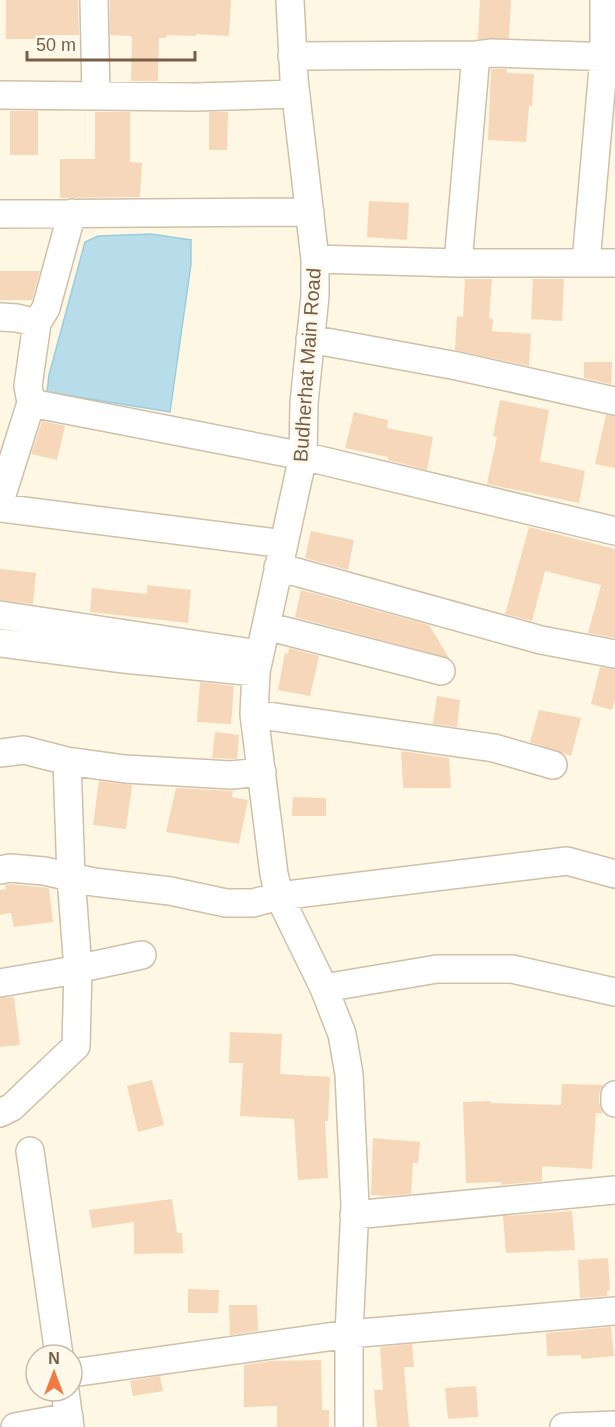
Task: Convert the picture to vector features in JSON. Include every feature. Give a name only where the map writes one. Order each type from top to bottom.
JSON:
[{"type":"street","points":[[94,0],[96,96]]},
{"type":"street","name":"Budherhat Main Road","points":[[290,0],[292,56],[315,259],[315,296],[304,403],[303,456],[257,663],[254,714],[274,874],[279,896],[301,939],[342,1034],[349,1074],[354,1215],[349,1334],[349,1427]]},
{"type":"street","points":[[586,262],[610,57],[604,0]]},
{"type":"street","points":[[292,56],[492,53],[610,57]]},
{"type":"street","points":[[458,263],[476,55]]},
{"type":"street","points":[[0,95],[195,97],[296,94]]},
{"type":"street","points":[[0,214],[310,212]]},
{"type":"street","points":[[0,501],[10,435],[31,403],[28,386],[37,323],[46,308],[72,213]]},
{"type":"street","points":[[315,259],[458,263],[615,263]]},
{"type":"street","points":[[0,317],[37,323]]},
{"type":"street","points":[[310,339],[457,366],[615,401]]},
{"type":"street","points":[[31,403],[303,456],[615,531]]},
{"type":"street","points":[[0,508],[281,555],[542,640],[615,654]]},
{"type":"street","points":[[0,615],[257,663]]},
{"type":"street","points":[[266,626],[441,671]]},
{"type":"street","points":[[0,643],[124,659],[257,663]]},
{"type":"street","points":[[254,714],[494,748],[553,765]]},
{"type":"street","points":[[0,753],[24,750],[125,770],[231,775],[262,772]]},
{"type":"street","points":[[0,1113],[12,1107],[76,1047],[78,969],[71,877],[67,760]]},
{"type":"street","points":[[0,870],[10,868],[44,871],[94,882],[170,891],[226,903],[253,903],[279,896],[567,861],[615,874]]},
{"type":"street","points":[[0,983],[142,955]]},
{"type":"street","points":[[318,977],[437,969],[512,969],[615,992]]},
{"type":"street","points":[[615,1095],[615,1103]]},
{"type":"street","points":[[30,1151],[57,1343]]},
{"type":"street","points":[[354,1215],[615,1190]]},
{"type":"street","points":[[84,1371],[349,1334],[615,1311]]},
{"type":"street","points":[[15,1427],[68,1412]]},
{"type":"street","points":[[564,1427],[615,1425]]},
{"type":"water","points":[[151,234],[191,240],[191,264],[170,412],[47,392],[49,375],[85,242],[98,236]]},
{"type":"building","points":[[6,0],[78,0],[79,35],[40,35],[40,39],[6,39]]},
{"type":"building","points":[[110,0],[231,0],[229,36],[196,34],[196,36],[166,35],[166,38],[159,38],[158,81],[131,81],[132,38],[110,35]]},
{"type":"building","points":[[480,0],[511,0],[509,38],[478,39]]},
{"type":"building","points":[[491,69],[507,69],[507,73],[534,74],[526,142],[488,140]]},
{"type":"building","points":[[10,111],[38,111],[38,155],[10,155]]},
{"type":"building","points":[[95,112],[130,112],[130,162],[142,163],[140,197],[60,198],[60,159],[95,159]]},
{"type":"building","points":[[209,112],[228,112],[227,150],[209,150]]},
{"type":"building","points":[[369,201],[409,203],[407,240],[367,237]]},
{"type":"building","points":[[0,271],[40,271],[32,300],[0,300]]},
{"type":"building","points":[[465,279],[492,279],[489,318],[493,319],[492,331],[531,334],[529,366],[455,350],[457,316],[463,317]]},
{"type":"building","points":[[533,279],[564,279],[562,321],[531,319]]},
{"type":"building","points":[[584,362],[612,362],[611,384],[584,378]]},
{"type":"building","points":[[500,400],[549,410],[540,461],[585,471],[579,503],[487,484],[497,437],[493,436]]},
{"type":"building","points":[[354,412],[388,420],[387,428],[433,437],[427,470],[388,460],[388,457],[345,448]]},
{"type":"building","points":[[606,415],[615,416],[615,468],[595,464]]},
{"type":"building","points":[[42,421],[65,426],[57,460],[31,454]]},
{"type":"building","points":[[529,527],[615,549],[615,638],[588,633],[601,585],[545,571],[532,621],[505,614]]},
{"type":"building","points":[[311,531],[354,540],[348,570],[305,558]]},
{"type":"building","points":[[0,569],[36,573],[33,604],[0,600]]},
{"type":"building","points":[[147,585],[191,590],[188,623],[90,612],[92,588],[147,594]]},
{"type":"building","points":[[301,590],[429,625],[449,658],[295,617]]},
{"type":"building","points":[[289,648],[319,656],[310,696],[278,690],[285,653],[288,654]]},
{"type":"building","points":[[600,667],[615,669],[615,700],[612,710],[591,704]]},
{"type":"building","points":[[200,682],[234,686],[231,724],[197,722]]},
{"type":"building","points":[[437,696],[460,700],[457,727],[433,724]]},
{"type":"building","points":[[539,710],[581,718],[571,756],[530,742]]},
{"type":"building","points":[[215,732],[239,735],[237,759],[212,758]]},
{"type":"building","points":[[401,751],[449,758],[451,788],[403,788]]},
{"type":"building","points":[[99,781],[132,785],[126,829],[93,825]]},
{"type":"building","points":[[176,788],[233,791],[232,797],[248,800],[239,844],[166,832]]},
{"type":"building","points":[[293,797],[326,798],[326,816],[292,816]]},
{"type":"building","points":[[5,885],[49,888],[53,922],[14,927],[11,913],[0,915],[0,890],[6,889]]},
{"type":"building","points":[[14,997],[20,1045],[0,1047],[0,998]]},
{"type":"building","points":[[230,1032],[282,1034],[280,1074],[330,1077],[328,1121],[325,1121],[328,1178],[298,1180],[294,1119],[240,1116],[243,1063],[229,1063]]},
{"type":"building","points":[[152,1080],[164,1125],[138,1132],[127,1086]]},
{"type":"building","points":[[562,1084],[603,1085],[599,1094],[599,1103],[603,1114],[596,1113],[592,1169],[542,1166],[542,1181],[501,1185],[501,1182],[466,1183],[463,1102],[491,1101],[491,1103],[561,1105]]},
{"type":"building","points":[[373,1138],[420,1142],[418,1163],[413,1163],[411,1194],[371,1195]]},
{"type":"building","points":[[172,1199],[177,1233],[182,1233],[183,1253],[134,1254],[134,1222],[92,1228],[89,1210]]},
{"type":"building","points":[[572,1211],[575,1250],[506,1253],[503,1216]]},
{"type":"building","points":[[608,1258],[610,1290],[607,1291],[607,1296],[580,1298],[578,1260]]},
{"type":"building","points":[[188,1289],[219,1290],[218,1313],[188,1313]]},
{"type":"building","points":[[229,1305],[257,1305],[258,1331],[230,1335]]},
{"type":"building","points":[[611,1327],[614,1356],[581,1359],[581,1355],[547,1356],[546,1333]]},
{"type":"building","points":[[412,1344],[414,1367],[404,1367],[409,1427],[377,1427],[374,1390],[383,1390],[380,1347]]},
{"type":"building","points":[[321,1360],[322,1410],[329,1410],[329,1427],[277,1427],[277,1406],[244,1407],[244,1365],[272,1361]]},
{"type":"building","points":[[160,1376],[163,1391],[133,1396],[130,1381]]},
{"type":"building","points":[[476,1386],[478,1417],[448,1419],[445,1388]]}]
